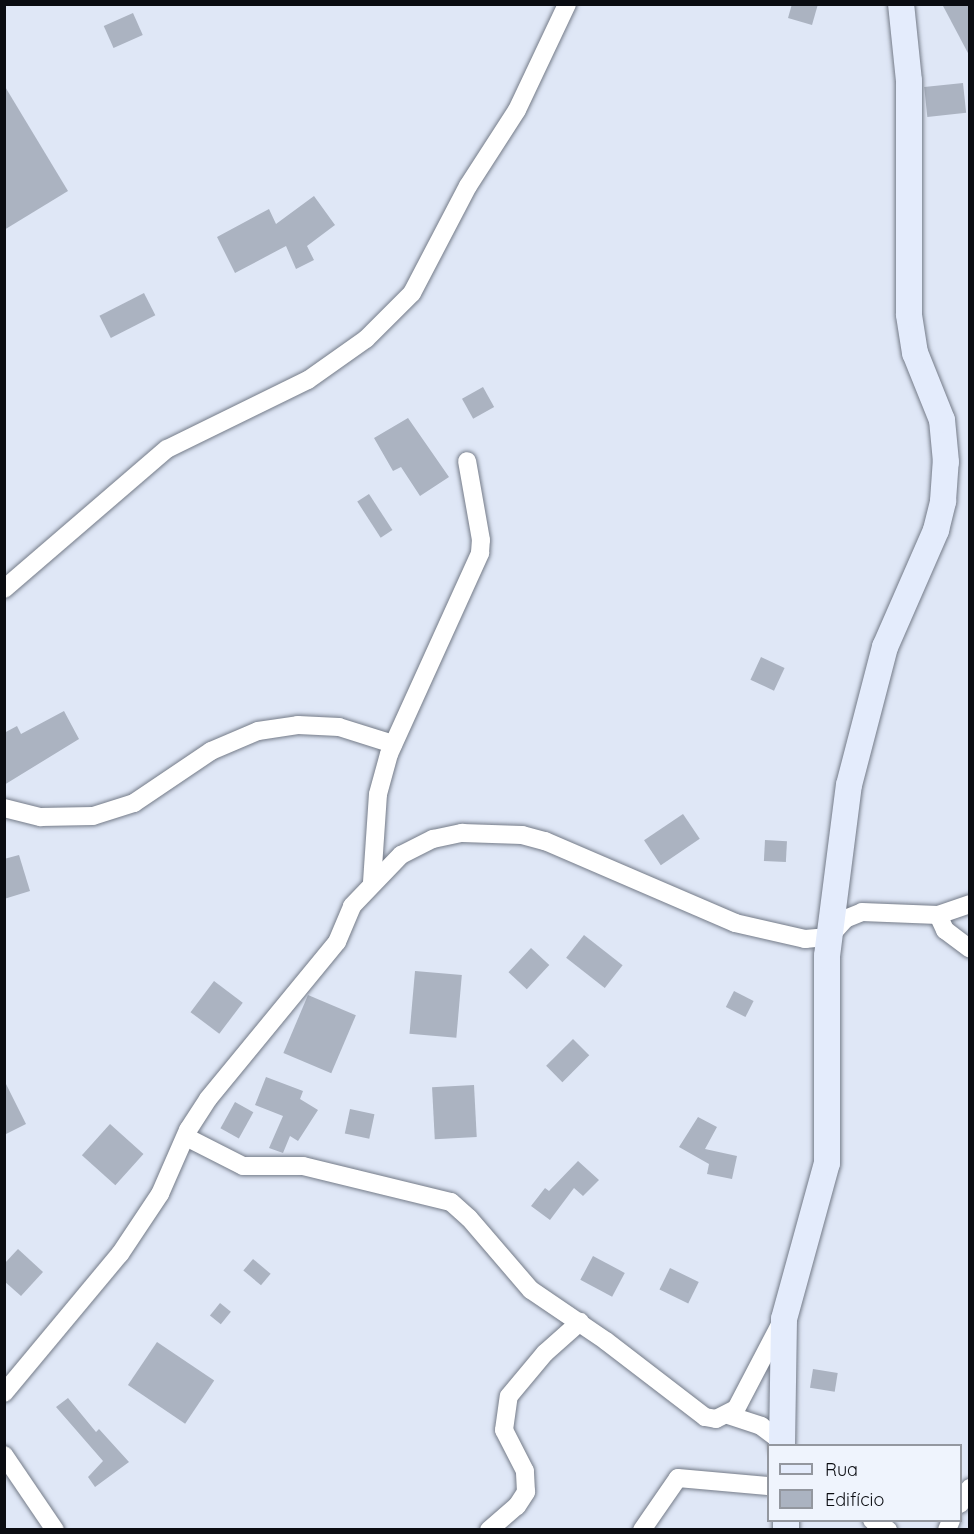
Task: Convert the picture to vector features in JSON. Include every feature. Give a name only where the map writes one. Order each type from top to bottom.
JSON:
[{"type":"street","points":[[4,589],[167,449],[308,380],[366,339],[412,293],[468,186],[518,110],[567,4]]},
{"type":"street","points":[[186,1137],[243,1166],[303,1166],[451,1202],[469,1218],[518,1279],[580,1322],[693,1411],[716,1419],[736,1409],[784,1319],[827,1163],[825,1017],[829,936],[849,785],[885,647],[936,530],[943,501],[946,462],[942,420],[915,352],[909,314],[909,81],[901,4]]},
{"type":"street","points":[[372,882],[378,794],[393,744],[480,553],[481,540],[467,461]]},
{"type":"street","points":[[4,808],[41,817],[93,816],[134,803],[211,751],[258,731],[298,725],[339,727],[393,744]]},
{"type":"street","points":[[4,1393],[120,1254],[160,1194],[186,1137],[208,1099],[338,942],[352,906],[372,882],[401,855],[433,839],[462,832],[522,835],[545,841],[735,923],[783,936],[829,936],[845,919],[862,912],[938,915],[969,904]]},
{"type":"street","points":[[938,915],[945,930],[969,949]]},
{"type":"street","points":[[782,1443],[784,1319]]},
{"type":"street","points":[[489,1530],[517,1506],[526,1492],[525,1471],[504,1430],[509,1396],[545,1353],[580,1322]]},
{"type":"street","points":[[728,1414],[761,1426],[782,1443]]},
{"type":"street","points":[[4,1455],[55,1530]]},
{"type":"street","points":[[642,1530],[678,1478],[767,1486]]},
{"type":"street","points":[[874,1522],[888,1530]]},
{"type":"building","points":[[792,4],[818,4],[812,25],[788,18]]},
{"type":"building","points":[[942,4],[969,4],[969,55]]},
{"type":"building","points":[[133,13],[143,35],[114,48],[104,26]]},
{"type":"building","points":[[963,83],[966,113],[927,117],[924,87]]},
{"type":"building","points":[[4,85],[68,191],[4,230]]},
{"type":"building","points":[[314,196],[335,225],[307,246],[314,260],[296,269],[286,246],[235,273],[217,237],[269,209],[276,224]]},
{"type":"building","points":[[144,293],[155,315],[111,338],[99,316]]},
{"type":"building","points":[[483,387],[494,407],[473,419],[462,399]]},
{"type":"building","points":[[408,418],[449,477],[420,496],[401,467],[393,471],[374,438]]},
{"type":"building","points":[[369,494],[392,530],[381,538],[357,502]]},
{"type":"building","points":[[761,657],[785,668],[774,691],[750,680]]},
{"type":"building","points":[[64,711],[79,739],[4,785],[4,733],[17,726],[21,734]]},
{"type":"building","points":[[683,814],[700,839],[661,865],[644,840]]},
{"type":"building","points":[[765,840],[787,841],[786,862],[764,861]]},
{"type":"building","points":[[19,855],[30,891],[4,899],[4,859]]},
{"type":"building","points":[[584,935],[623,965],[605,988],[566,958]]},
{"type":"building","points":[[531,948],[549,965],[527,989],[508,972]]},
{"type":"building","points":[[415,971],[462,975],[456,1038],[410,1034]]},
{"type":"building","points":[[214,981],[243,1003],[219,1034],[191,1012]]},
{"type":"building","points":[[734,991],[754,1001],[745,1017],[726,1007]]},
{"type":"building","points":[[308,995],[356,1015],[331,1073],[283,1053]]},
{"type":"building","points":[[573,1039],[589,1055],[562,1082],[546,1066]]},
{"type":"building","points":[[266,1077],[303,1091],[300,1099],[318,1110],[298,1141],[290,1136],[283,1153],[269,1148],[283,1116],[255,1105]]},
{"type":"building","points":[[4,1080],[26,1124],[4,1135]]},
{"type":"building","points":[[474,1085],[477,1137],[435,1139],[432,1087]]},
{"type":"building","points":[[235,1102],[253,1112],[239,1138],[220,1128]]},
{"type":"building","points":[[350,1109],[374,1114],[369,1139],[345,1133]]},
{"type":"building","points":[[698,1117],[717,1127],[705,1149],[737,1156],[732,1179],[707,1174],[709,1164],[679,1147]]},
{"type":"building","points":[[110,1124],[143,1154],[115,1185],[82,1155]]},
{"type":"building","points":[[578,1161],[599,1180],[583,1196],[574,1188],[550,1220],[531,1206],[545,1188],[549,1191]]},
{"type":"building","points":[[18,1249],[43,1272],[21,1296],[4,1281],[4,1264]]},
{"type":"building","points":[[593,1256],[625,1273],[612,1297],[580,1280]]},
{"type":"building","points":[[253,1259],[271,1274],[261,1285],[243,1270]]},
{"type":"building","points":[[670,1268],[699,1282],[688,1304],[659,1290]]},
{"type":"building","points":[[220,1303],[231,1312],[221,1324],[210,1315]]},
{"type":"building","points":[[157,1342],[214,1381],[185,1424],[128,1385]]},
{"type":"building","points":[[813,1369],[838,1373],[835,1392],[810,1388]]},
{"type":"building","points":[[68,1398],[96,1432],[99,1429],[129,1462],[95,1487],[88,1477],[103,1461],[56,1407]]}]
